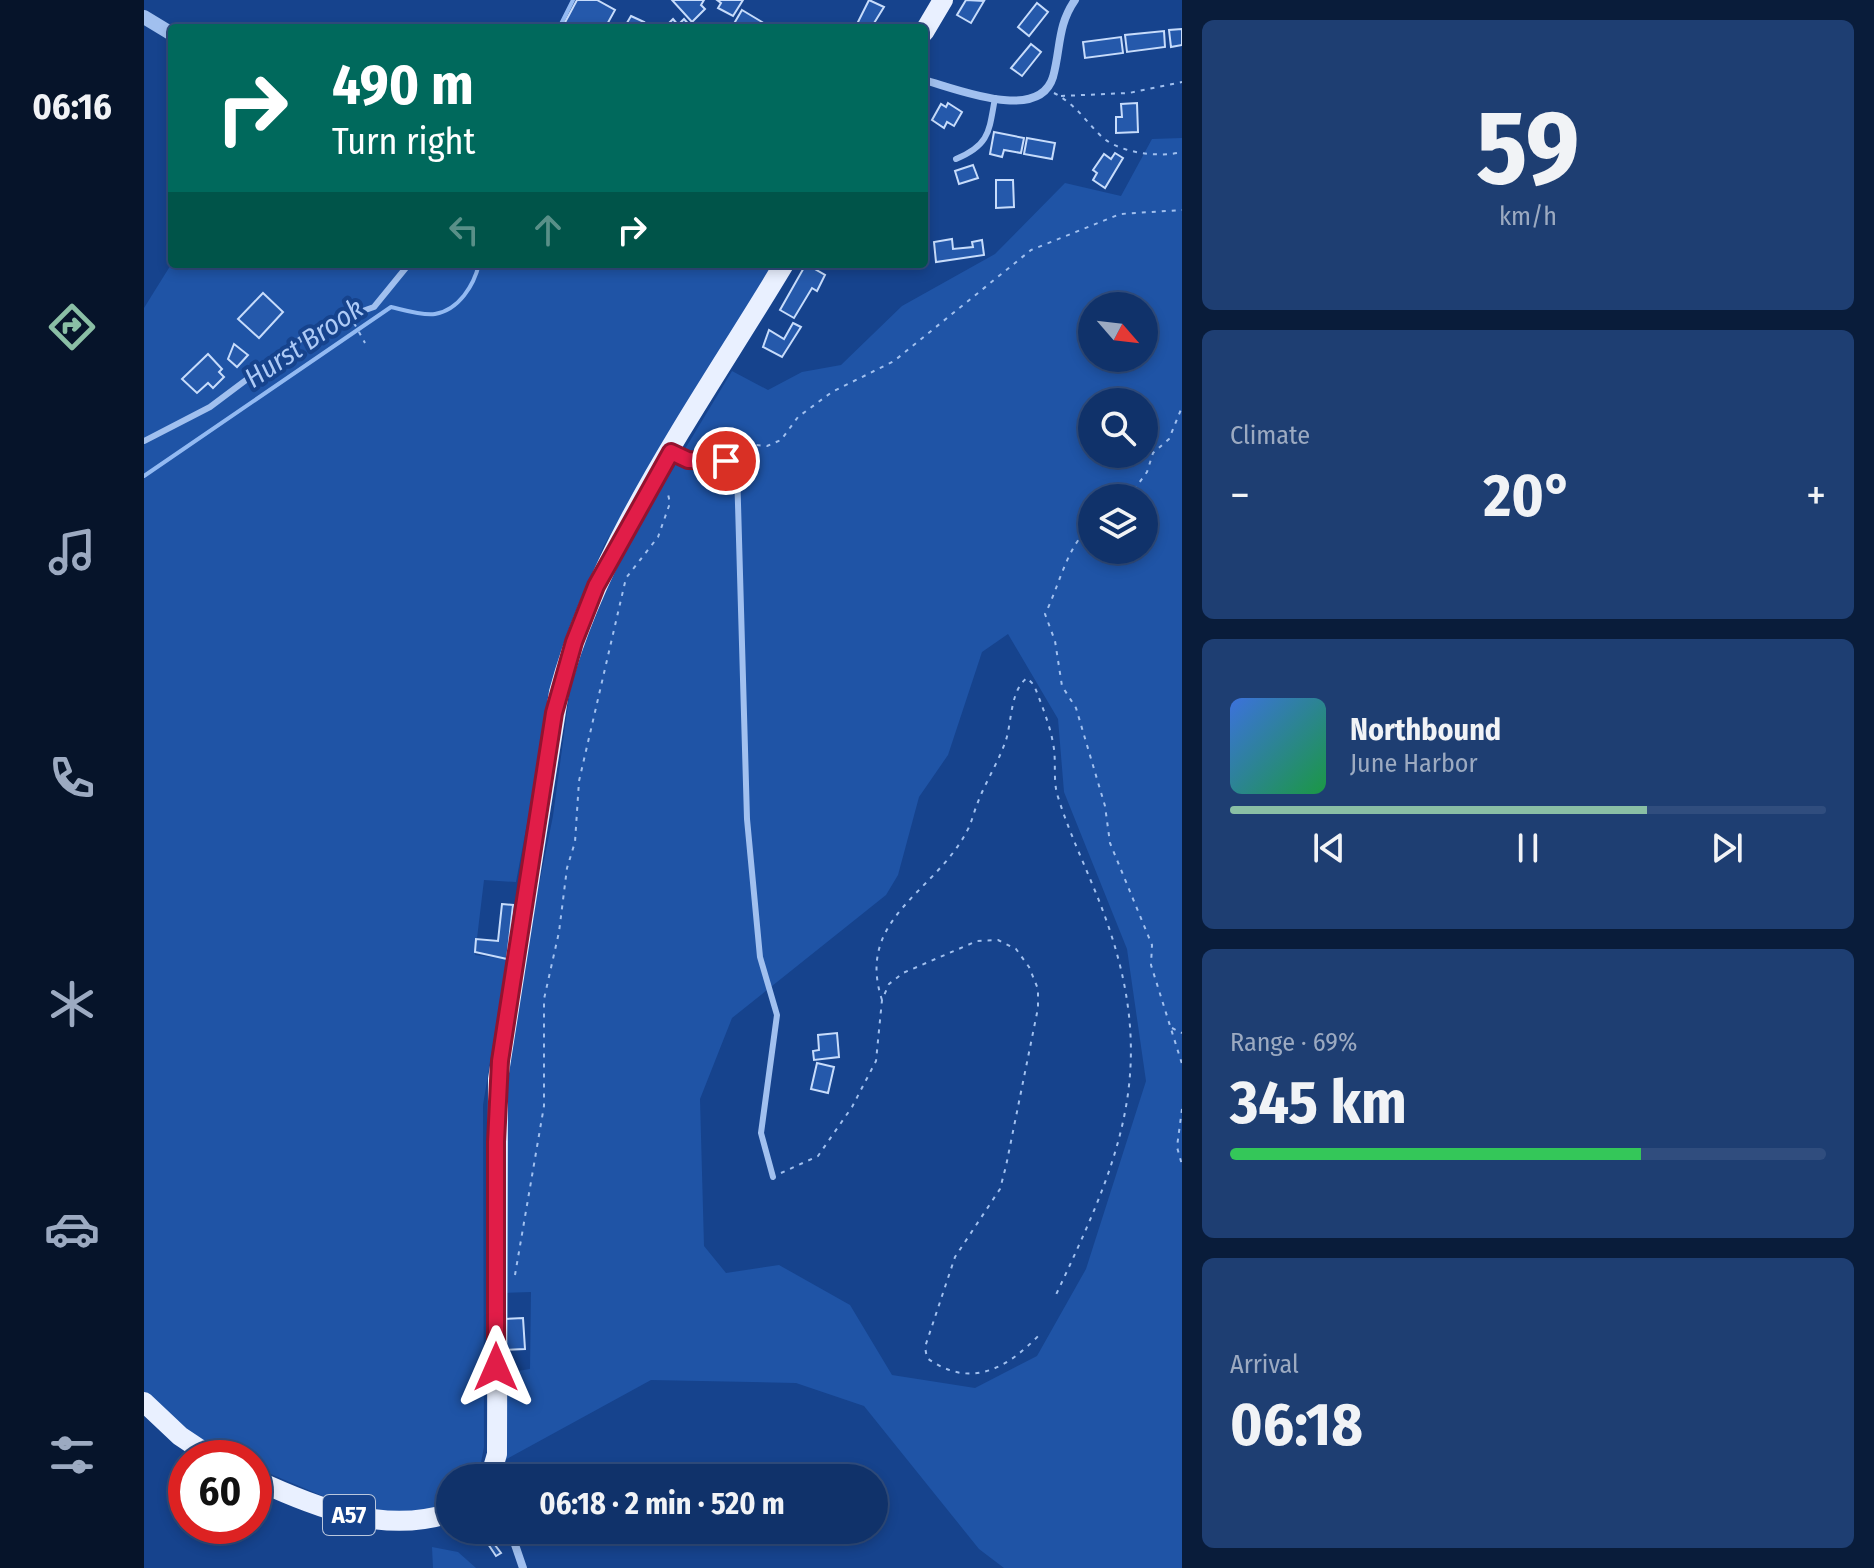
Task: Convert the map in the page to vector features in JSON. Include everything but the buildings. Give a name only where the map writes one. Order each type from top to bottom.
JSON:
[{"type":"main road","points":[[928,25],[943,0]]},
{"type":"main road","points":[[494,1464],[497,1454],[496,1116],[502,1042],[554,713],[574,642],[596,586],[666,460],[782,268]]},
{"type":"main road","points":[[144,1402],[186,1440]]},
{"type":"main road","name":"A57","points":[[272,1487],[323,1508],[373,1521],[436,1516]]},
{"type":"street","points":[[928,81],[1022,103],[1042,95],[1048,89],[1063,18],[1075,0]]},
{"type":"street","points":[[144,17],[168,32]]},
{"type":"street","points":[[515,1544],[523,1568]]},
{"type":"lane","points":[[956,159],[976,150],[985,141],[995,98]]},
{"type":"lane","points":[[144,441],[210,407],[317,327],[374,307],[406,268]]},
{"type":"lane","points":[[666,460],[726,461],[737,469],[747,819],[760,957],[777,1015],[761,1133],[773,1177]]},
{"type":"path","points":[[1060,96],[1129,93],[1182,82]]},
{"type":"path","points":[[1048,89],[1078,108],[1102,138],[1146,156],[1182,152]]},
{"type":"path","points":[[694,448],[733,443],[767,446],[781,440],[798,417],[832,392],[894,361],[1031,250],[1120,214],[1182,210]]},
{"type":"path","points":[[354,323],[365,343]]},
{"type":"path","points":[[1138,484],[1147,472],[1153,453],[1169,439],[1182,407]]},
{"type":"path","points":[[495,1279],[514,1277],[544,1106],[544,999],[559,932],[567,868],[575,842],[579,781],[626,578],[658,537],[670,503],[666,460]]},
{"type":"path","points":[[1078,539],[1045,614],[1057,649],[1062,686],[1076,708],[1101,792],[1110,843],[1152,945],[1151,965],[1182,1064]]},
{"type":"path","points":[[882,1000],[874,977],[881,937],[898,911],[923,888],[968,829],[1006,741],[1017,691],[1027,678],[1034,685],[1054,747],[1056,794],[1109,929],[1123,984],[1132,1074],[1126,1119],[1107,1185],[1054,1299]]},
{"type":"path","points":[[773,1177],[818,1156],[852,1107],[876,1061],[882,1000],[889,984],[903,973],[977,941],[998,940],[1016,949],[1029,967],[1038,989],[1038,1008],[1000,1189],[955,1257],[925,1347],[927,1358],[946,1370],[964,1374],[1006,1364],[1041,1333]]},
{"type":"path","points":[[1171,1027],[1182,1033]]},
{"type":"path","points":[[1182,1109],[1177,1147],[1182,1165]]},
{"type":"shaded area","points":[[1182,138],[1182,1568],[1004,1568],[979,1549],[864,1406],[796,1383],[651,1380],[505,1460],[504,1373],[530,1369],[531,1292],[502,1293],[501,1126],[522,969],[553,816],[572,675],[618,560],[732,371],[768,390],[802,372],[841,365],[902,306],[995,254],[1065,183],[1121,196],[1152,139]],"holes":[[[1008,634],[1058,719],[1064,792],[1127,949],[1146,1081],[1086,1269],[1037,1356],[975,1388],[892,1375],[850,1305],[779,1265],[726,1273],[704,1246],[700,1099],[732,1018],[886,895],[898,875],[919,797],[948,755],[982,652]]]},
{"type":"shaded area","points":[[169,268],[772,268],[604,545],[557,664],[516,882],[484,880],[475,955],[507,959],[483,1105],[484,1447],[481,1464],[436,1464],[436,1510],[376,1513],[344,1505],[272,1475],[272,1440],[199,1440],[144,1395],[144,308]]},
{"type":"shaded area","points":[[432,1547],[458,1552],[476,1568],[433,1568]]},
{"type":"waterway","name":"Hurst Brook","points":[[561,24],[573,0]]},
{"type":"waterway","name":"Hurst Brook","points":[[144,476],[391,307],[430,314],[444,312],[458,302],[469,288],[478,268]]},
{"type":"route","points":[[496,1367],[496,1116],[500,1061],[559,692],[596,586],[671,452],[688,460],[726,461]]}]
